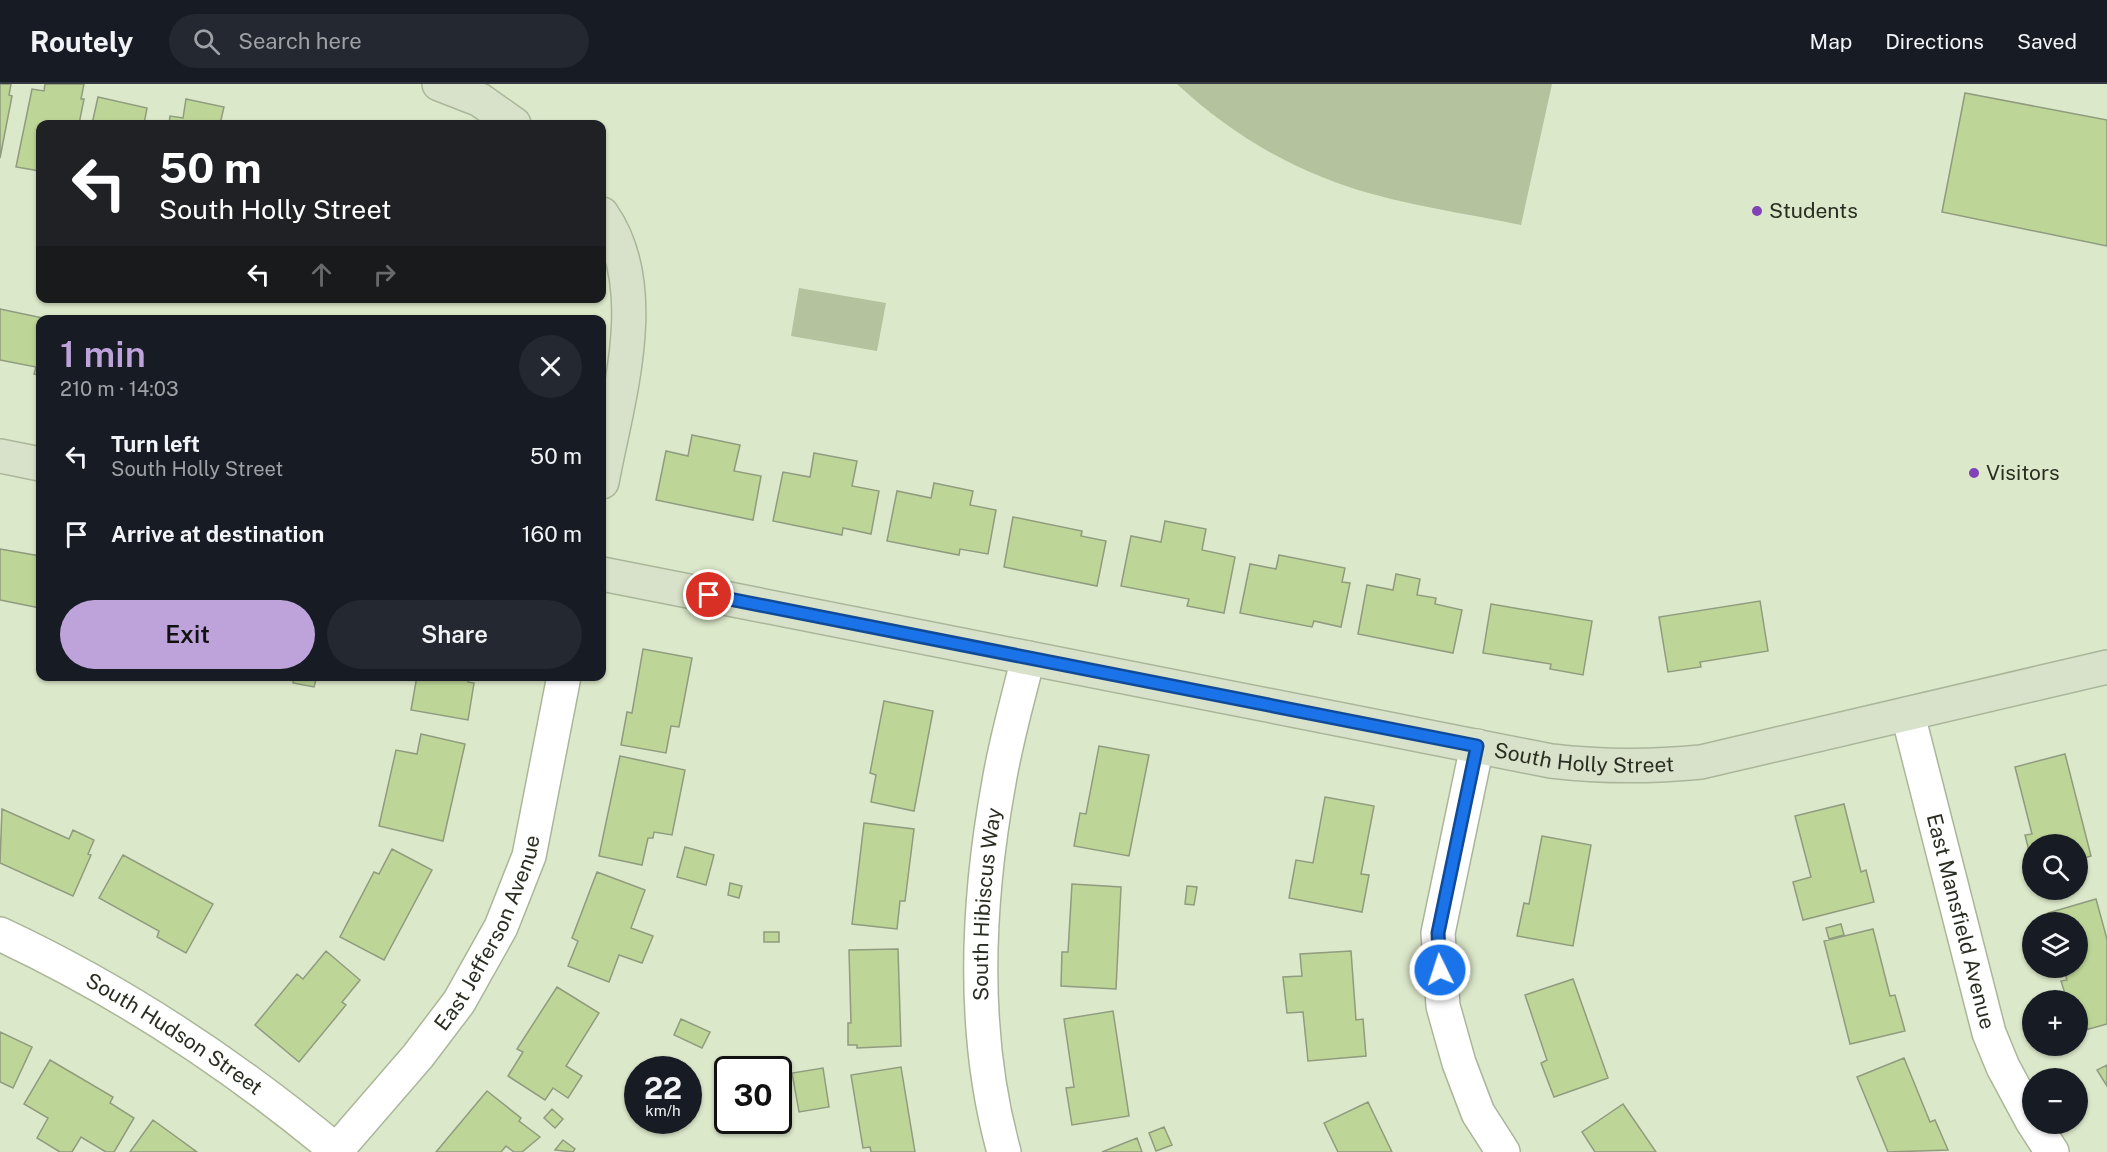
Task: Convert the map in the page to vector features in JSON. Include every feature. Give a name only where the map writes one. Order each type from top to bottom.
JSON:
[{"type":"street","points":[[439,84],[480,100],[508,120]]},
{"type":"street","points":[[606,222],[616,242],[629,300],[624,366],[606,461]]},
{"type":"street","points":[[0,456],[36,463]]},
{"type":"street","name":"South Holly Street","points":[[606,575],[1551,761],[1607,767],[1646,767],[1701,762],[2107,667]]},
{"type":"street","name":"South Hibiscus Way","points":[[1004,1152],[988,1068],[980,969],[987,873],[999,781],[1028,658]]},
{"type":"street","name":"East Jefferson Avenue","points":[[337,1151],[418,1056],[459,1002],[501,927],[529,856],[563,681]]},
{"type":"street","name":"East Mansfield Avenue","points":[[1908,715],[1984,1016],[2003,1067],[2022,1102]]},
{"type":"street","points":[[1477,746],[1438,933],[1443,1006],[1458,1063],[1478,1113],[1503,1152]]},
{"type":"street","name":"South Hudson Street","points":[[0,934],[68,965],[146,1012],[226,1066],[337,1151]]},
{"type":"street","name":"East Mansfield Avenue","points":[[2041,1134],[2052,1152]]},
{"type":"green space","points":[[1177,84],[1552,84],[1521,225],[1370,194],[1302,169],[1263,149],[1227,125]]},
{"type":"green space","points":[[799,288],[886,303],[877,351],[791,336]]},
{"type":"building","points":[[0,84],[11,84],[9,95],[12,96],[0,158]]},
{"type":"building","points":[[45,84],[84,84],[80,120],[36,120],[36,170],[16,167],[32,89],[44,91]]},
{"type":"building","points":[[1965,93],[2107,120],[2107,246],[1942,212]]},
{"type":"building","points":[[98,97],[147,108],[145,120],[93,120]]},
{"type":"building","points":[[186,99],[224,107],[221,120],[170,120],[170,116],[183,118]]},
{"type":"building","points":[[0,309],[36,317],[36,367],[0,360]]},
{"type":"building","points":[[692,435],[740,445],[734,471],[761,476],[753,520],[656,500],[666,451],[688,456]]},
{"type":"building","points":[[814,453],[857,461],[852,486],[879,491],[871,534],[843,528],[842,535],[773,521],[783,472],[810,477]]},
{"type":"building","points":[[934,483],[973,491],[970,505],[996,510],[988,554],[960,549],[959,555],[887,541],[897,491],[931,498]]},
{"type":"building","points":[[1013,517],[1082,531],[1081,536],[1106,541],[1097,586],[1004,567]]},
{"type":"building","points":[[1165,521],[1206,529],[1202,550],[1235,557],[1224,613],[1187,606],[1189,599],[1121,586],[1131,536],[1161,542]]},
{"type":"building","points":[[0,549],[36,555],[36,607],[0,600]]},
{"type":"building","points":[[1279,555],[1345,568],[1342,582],[1350,583],[1341,627],[1314,621],[1312,627],[1240,613],[1250,564],[1276,569]]},
{"type":"building","points":[[1396,574],[1420,579],[1417,595],[1436,598],[1435,604],[1462,610],[1453,653],[1358,634],[1367,585],[1393,590]]},
{"type":"building","points":[[1760,601],[1768,651],[1700,662],[1701,667],[1668,672],[1659,617]]},
{"type":"building","points":[[1491,604],[1592,621],[1583,675],[1550,669],[1551,664],[1483,653]]},
{"type":"building","points":[[643,649],[692,658],[679,727],[671,726],[666,753],[621,745],[627,712],[632,713]]},
{"type":"building","points":[[293,681],[316,681],[314,687],[293,683]]},
{"type":"building","points":[[416,681],[474,683],[468,720],[411,710]]},
{"type":"building","points":[[884,701],[933,711],[914,811],[871,802],[876,775],[870,773]]},
{"type":"building","points":[[421,734],[465,744],[443,841],[379,826],[396,750],[417,754]]},
{"type":"building","points":[[1099,746],[1149,755],[1129,856],[1074,846],[1080,813],[1086,814]]},
{"type":"building","points":[[2065,754],[2085,834],[2032,834],[2015,767]]},
{"type":"building","points":[[620,756],[685,770],[672,835],[654,832],[653,838],[648,838],[642,865],[599,856]]},
{"type":"building","points":[[1325,797],[1374,806],[1361,874],[1369,875],[1362,912],[1289,898],[1296,860],[1313,863]]},
{"type":"building","points":[[1844,804],[1861,872],[1866,870],[1874,902],[1803,920],[1793,882],[1811,877],[1795,816]]},
{"type":"building","points":[[2,809],[69,839],[73,830],[94,840],[88,854],[91,855],[73,896],[0,863]]},
{"type":"building","points":[[864,823],[914,829],[905,901],[900,901],[897,929],[852,924]]},
{"type":"building","points":[[1542,836],[1591,845],[1573,946],[1517,936],[1524,903],[1529,904]]},
{"type":"building","points":[[685,847],[714,855],[706,885],[677,877]]},
{"type":"building","points":[[392,849],[432,870],[384,960],[340,937],[374,872],[379,874]]},
{"type":"building","points":[[123,855],[213,904],[186,953],[157,937],[159,931],[99,898]]},
{"type":"building","points":[[597,872],[645,890],[631,928],[653,936],[642,963],[619,955],[609,982],[568,966],[578,941],[572,938]]},
{"type":"building","points":[[730,883],[742,886],[739,898],[728,895]]},
{"type":"building","points":[[1072,884],[1121,887],[1116,989],[1061,986],[1062,952],[1068,952]]},
{"type":"building","points":[[1187,886],[1197,887],[1194,905],[1185,904]]},
{"type":"building","points":[[2096,899],[2107,939],[2107,1024],[2088,1029],[2088,990],[2064,990],[2061,981],[2067,980],[2066,978],[2088,978],[2088,912],[2051,912]]},
{"type":"building","points":[[1841,924],[1844,935],[1829,939],[1826,928]]},
{"type":"building","points":[[1873,929],[1890,996],[1895,995],[1905,1031],[1850,1044],[1824,941]]},
{"type":"building","points":[[764,932],[779,932],[779,942],[764,942]]},
{"type":"building","points":[[898,949],[901,1046],[857,1048],[857,1045],[848,1045],[848,1023],[851,1023],[849,950]]},
{"type":"building","points":[[326,951],[360,980],[342,1002],[346,1005],[299,1062],[255,1025],[297,974],[303,979]]},
{"type":"building","points":[[1351,951],[1356,1020],[1363,1019],[1366,1056],[1308,1061],[1303,1012],[1287,1013],[1283,977],[1302,976],[1300,954]]},
{"type":"building","points":[[1573,979],[1608,1078],[1554,1097],[1541,1063],[1547,1060],[1525,995]]},
{"type":"building","points":[[557,987],[599,1013],[566,1066],[582,1076],[568,1098],[553,1088],[545,1100],[508,1076],[523,1052],[517,1049]]},
{"type":"building","points":[[1113,1011],[1129,1116],[1072,1125],[1066,1088],[1074,1087],[1064,1019]]},
{"type":"building","points":[[681,1019],[710,1032],[702,1048],[674,1035]]},
{"type":"building","points":[[0,1032],[32,1047],[13,1088],[0,1082]]},
{"type":"building","points":[[1904,1058],[1930,1122],[1935,1120],[1948,1150],[1888,1152],[1857,1077]]},
{"type":"building","points":[[50,1060],[113,1097],[110,1103],[134,1118],[114,1152],[106,1152],[81,1137],[72,1152],[60,1152],[37,1138],[48,1118],[24,1104]]},
{"type":"building","points":[[2107,1065],[2107,1086],[2097,1070]]},
{"type":"building","points":[[901,1067],[915,1152],[871,1152],[870,1147],[863,1148],[851,1075]]},
{"type":"building","points":[[823,1068],[829,1107],[799,1112],[792,1073]]},
{"type":"building","points":[[487,1091],[521,1118],[519,1121],[540,1137],[522,1152],[514,1152],[506,1146],[501,1152],[436,1152]]},
{"type":"building","points":[[1368,1102],[1392,1152],[1338,1152],[1324,1123]]},
{"type":"building","points":[[1623,1104],[1656,1152],[1595,1152],[1582,1132]]},
{"type":"building","points":[[552,1109],[563,1119],[555,1128],[544,1118]]},
{"type":"building","points":[[153,1120],[197,1152],[130,1152]]},
{"type":"building","points":[[1164,1127],[1172,1145],[1156,1151],[1149,1133]]},
{"type":"building","points":[[1137,1138],[1142,1152],[1102,1152]]},
{"type":"building","points":[[563,1140],[575,1149],[573,1152],[555,1150]]},
{"type":"place","name":"Students","points":[[1757,211]]},
{"type":"place","name":"Visitors","points":[[1974,473]]},
{"type":"route","points":[[709,595],[1477,746],[1438,933],[1440,970]]}]
